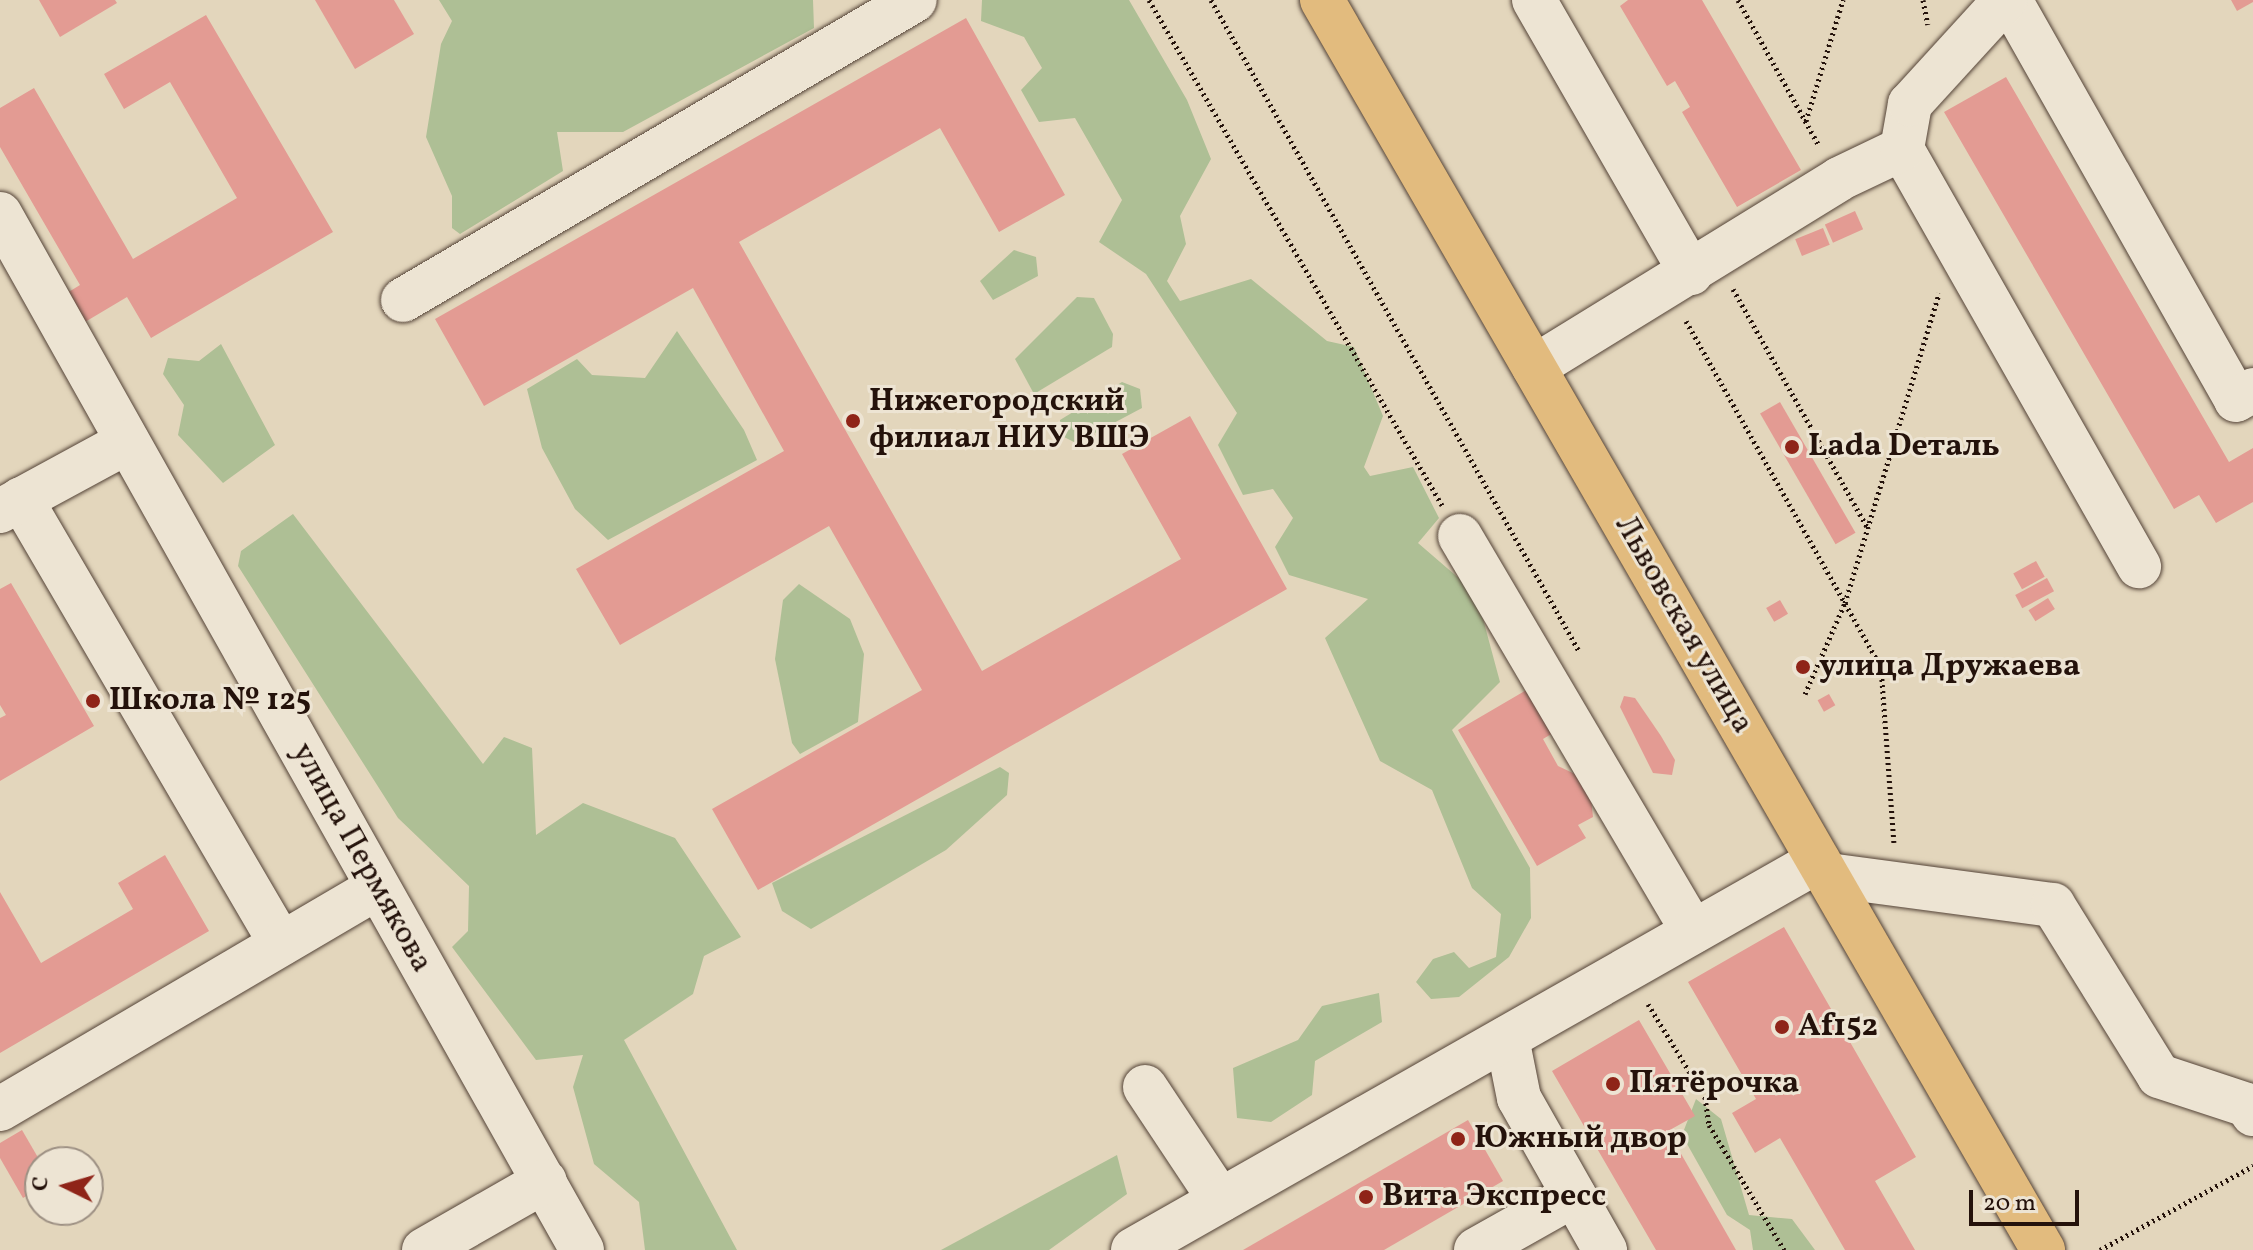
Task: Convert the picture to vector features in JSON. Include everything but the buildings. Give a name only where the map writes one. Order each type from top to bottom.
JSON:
[{"type":"main road","name":"Львовская улица","points":[[1322,0],[2043,1250]]},
{"type":"street","points":[[403,300],[915,0]]},
{"type":"street","points":[[1534,0],[1691,273]]},
{"type":"street","points":[[2139,566],[1902,149],[1910,104],[2007,0],[2236,400],[2253,390]]},
{"type":"street","points":[[1534,367],[1839,179],[1902,149]]},
{"type":"street","name":"улица Пермякова","points":[[0,214],[582,1250]]},
{"type":"street","points":[[127,442],[11,505],[281,944]]},
{"type":"street","points":[[1460,536],[1693,932]]},
{"type":"street","points":[[1133,1250],[1693,932],[1823,868],[1897,884],[2053,905],[2159,1076],[2247,1105],[2253,1114]]},
{"type":"street","points":[[0,1109],[377,888]]},
{"type":"street","points":[[1507,1038],[1519,1098],[1605,1250]]},
{"type":"street","points":[[1145,1087],[1220,1200]]},
{"type":"street","points":[[424,1250],[545,1181]]},
{"type":"street","points":[[1476,1250],[1574,1195]]},
{"type":"path","points":[[1149,0],[1460,536]]},
{"type":"path","points":[[1211,0],[1588,667]]},
{"type":"path","points":[[1738,0],[1839,179]]},
{"type":"path","points":[[1806,121],[1843,0]]},
{"type":"path","points":[[1805,694],[1845,603],[1955,242]]},
{"type":"path","points":[[1691,273],[1868,528]]},
{"type":"path","points":[[1691,273],[1845,603],[1881,667],[1897,884]]},
{"type":"path","points":[[1627,970],[1705,1097],[1709,1125],[1784,1250]]},
{"type":"path","points":[[2100,1250],[2253,1166]]},
{"type":"green space","points":[[439,0],[813,0],[814,28],[623,132],[557,132],[563,171],[460,234],[452,228],[452,196],[426,137],[441,44],[452,21]]},
{"type":"green space","points":[[982,0],[1129,0],[1187,100],[1211,159],[1180,216],[1186,244],[1167,281],[1180,301],[1251,279],[1327,341],[1354,347],[1383,416],[1364,467],[1370,476],[1413,467],[1439,518],[1418,543],[1476,593],[1500,682],[1452,730],[1530,868],[1531,918],[1509,957],[1459,997],[1431,999],[1416,982],[1433,959],[1454,952],[1469,968],[1496,957],[1501,914],[1472,888],[1432,790],[1380,761],[1325,638],[1368,599],[1289,575],[1275,547],[1293,518],[1273,489],[1243,495],[1218,445],[1237,413],[1146,274],[1099,242],[1122,200],[1075,118],[1039,122],[1021,90],[1042,68],[1024,37],[981,21]]},
{"type":"green space","points":[[1014,250],[1036,257],[1038,276],[993,300],[980,281]]},
{"type":"green space","points":[[1077,297],[1094,298],[1113,334],[1112,347],[1034,394],[1015,359]]},
{"type":"green space","points":[[677,331],[744,430],[757,460],[608,540],[575,509],[542,448],[527,389],[577,359],[592,375],[645,378]]},
{"type":"green space","points":[[221,344],[275,445],[223,483],[178,435],[184,405],[163,374],[168,358],[199,361]]},
{"type":"green space","points":[[1122,382],[1140,389],[1142,408],[1076,443],[1060,435],[1060,420]]},
{"type":"green space","points":[[293,514],[483,764],[504,737],[532,748],[536,835],[583,803],[675,838],[741,937],[704,956],[693,994],[624,1040],[737,1250],[645,1250],[639,1202],[594,1164],[573,1087],[583,1055],[536,1060],[452,947],[468,931],[469,886],[398,818],[238,566],[241,551]]},
{"type":"green space","points":[[799,584],[850,619],[864,654],[858,722],[800,754],[792,743],[775,659],[783,600]]},
{"type":"green space","points":[[1000,767],[1009,773],[1007,795],[946,850],[811,929],[782,911],[772,883]]},
{"type":"green space","points":[[1379,993],[1382,1022],[1315,1061],[1312,1095],[1271,1122],[1237,1118],[1233,1068],[1298,1040],[1322,1006]]},
{"type":"green space","points":[[1696,1099],[1721,1119],[1749,1215],[1792,1219],[1815,1250],[1753,1250],[1750,1230],[1727,1215],[1682,1135]]},
{"type":"green space","points":[[1117,1155],[1127,1194],[1049,1250],[941,1250]]},
{"type":"place","name":"Нижегородский филиал НИУ ВШЭ","points":[[853,421]]},
{"type":"place","name":"Lada Dеталь","points":[[1792,447]]},
{"type":"place","name":"улица Дружаева","points":[[1803,667]]},
{"type":"place","name":"Школа № 125","points":[[93,701]]},
{"type":"place","name":"Af152","points":[[1782,1027]]},
{"type":"place","name":"Пятёрочка","points":[[1613,1084]]},
{"type":"place","name":"Южный двор","points":[[1458,1139]]},
{"type":"place","name":"Вита Экспресс","points":[[1366,1197]]}]
